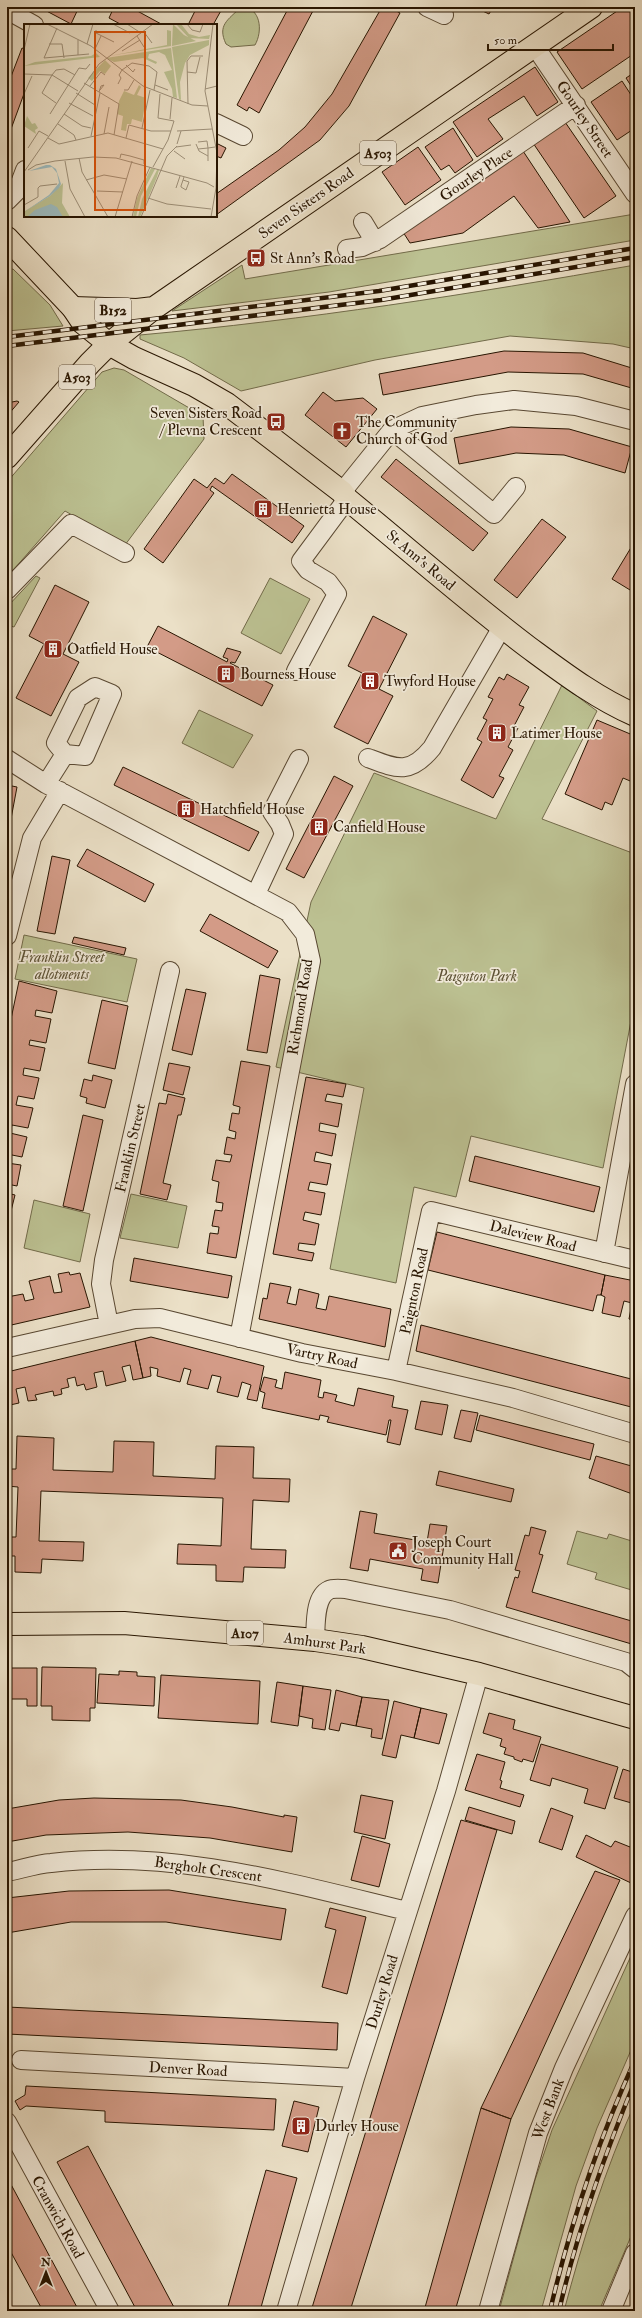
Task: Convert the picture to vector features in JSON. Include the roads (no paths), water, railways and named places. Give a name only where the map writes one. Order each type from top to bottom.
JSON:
[{"type":"main road","name":"Seven Sisters Road","points":[[7,457],[46,411],[110,344],[154,308],[591,7]]},
{"type":"main road","name":"St Ann's Road","points":[[7,238],[73,308],[83,322],[110,344],[139,361],[194,385],[226,404],[344,495],[502,627],[589,690],[612,705],[635,715]]},
{"type":"main road","name":"B152","points":[[73,308],[137,310],[154,308]]},
{"type":"main road","name":"Amhurst Park","points":[[7,1624],[124,1623],[315,1640],[362,1647],[479,1674],[634,1715]]},
{"type":"street","points":[[427,7],[444,15]]},
{"type":"street","points":[[7,10],[32,24]]},
{"type":"street","name":"Gourley Street","points":[[534,45],[576,104],[635,194]]},
{"type":"street","name":"Gourley Place","points":[[347,249],[362,247],[375,242],[576,104]]},
{"type":"street","points":[[217,123],[243,136]]},
{"type":"street","points":[[7,201],[17,191],[24,173]]},
{"type":"street","points":[[363,222],[375,242]]},
{"type":"street","points":[[296,671],[337,594],[328,582],[308,570],[300,561],[344,495],[392,430],[422,416],[476,405],[514,400],[576,406],[635,421]]},
{"type":"street","points":[[392,430],[494,514],[516,487]]},
{"type":"street","points":[[7,590],[70,524],[125,553]]},
{"type":"street","points":[[368,758],[396,768],[422,760],[432,748],[502,627]]},
{"type":"street","points":[[7,936],[32,838],[53,788],[65,754]]},
{"type":"street","name":"Richmond Road","points":[[7,759],[53,788],[288,912],[305,934],[311,962],[239,1338]]},
{"type":"street","points":[[256,894],[284,834],[280,824],[272,812],[299,759]]},
{"type":"street","name":"Franklin Street","points":[[109,1325],[102,1284],[104,1260],[170,971]]},
{"type":"street","points":[[604,1253],[635,1084]]},
{"type":"street","name":"Daleview Road","points":[[431,1211],[635,1260]]},
{"type":"street","name":"Paignton Road","points":[[396,1371],[431,1211]]},
{"type":"street","name":"Vartry Road","points":[[7,1348],[135,1319],[160,1318],[239,1338],[396,1371],[513,1398],[635,1434]]},
{"type":"street","points":[[315,1640],[318,1608],[322,1595],[330,1589],[345,1589],[450,1610],[486,1619],[626,1662],[635,1669]]},
{"type":"street","name":"Durley Road","points":[[286,2311],[355,2078],[446,1791],[479,1674]]},
{"type":"street","name":"Bergholt Crescent","points":[[7,1872],[51,1863],[108,1860],[160,1861],[213,1868],[268,1878],[407,1911]]},
{"type":"street","name":"West Bank","points":[[488,2311],[538,2133],[564,2068],[635,1916]]},
{"type":"street","name":"Denver Road","points":[[20,2060],[355,2078]]},
{"type":"street","name":"Cranwich Road","points":[[7,2122],[110,2311]]},
{"type":"street","points":[[611,2311],[635,2254]]},
{"type":"railway","points":[[7,337],[379,291],[635,248]]},
{"type":"railway","points":[[7,346],[381,300],[635,257]]},
{"type":"railway","points":[[550,2311],[586,2184],[609,2121],[635,2060]]},
{"type":"railway","points":[[559,2311],[574,2252],[592,2194],[635,2081]]},
{"type":"place","name":"St Ann's Road","points":[[256,258]]},
{"type":"place","name":"Seven Sisters Road / Plevna Crescent","points":[[276,422]]},
{"type":"place","name":"The Community Church of God","points":[[342,431]]},
{"type":"place","name":"Henrietta House","points":[[263,509]]},
{"type":"place","name":"Oatfield House","points":[[53,649]]},
{"type":"place","name":"Bourness House","points":[[226,674]]},
{"type":"place","name":"Twyford House","points":[[370,681]]},
{"type":"place","name":"Latimer House","points":[[497,733]]},
{"type":"place","name":"Hatchfield House","points":[[186,809]]},
{"type":"place","name":"Canfield House","points":[[319,827]]},
{"type":"place","name":"Joseph Court Community Hall","points":[[398,1551]]},
{"type":"place","name":"Durley House","points":[[301,2126]]},
{"type":"park label","name":"Franklin Street allotments","points":[[62,966]]},
{"type":"park label","name":"Paignton Park","points":[[477,976]]}]
